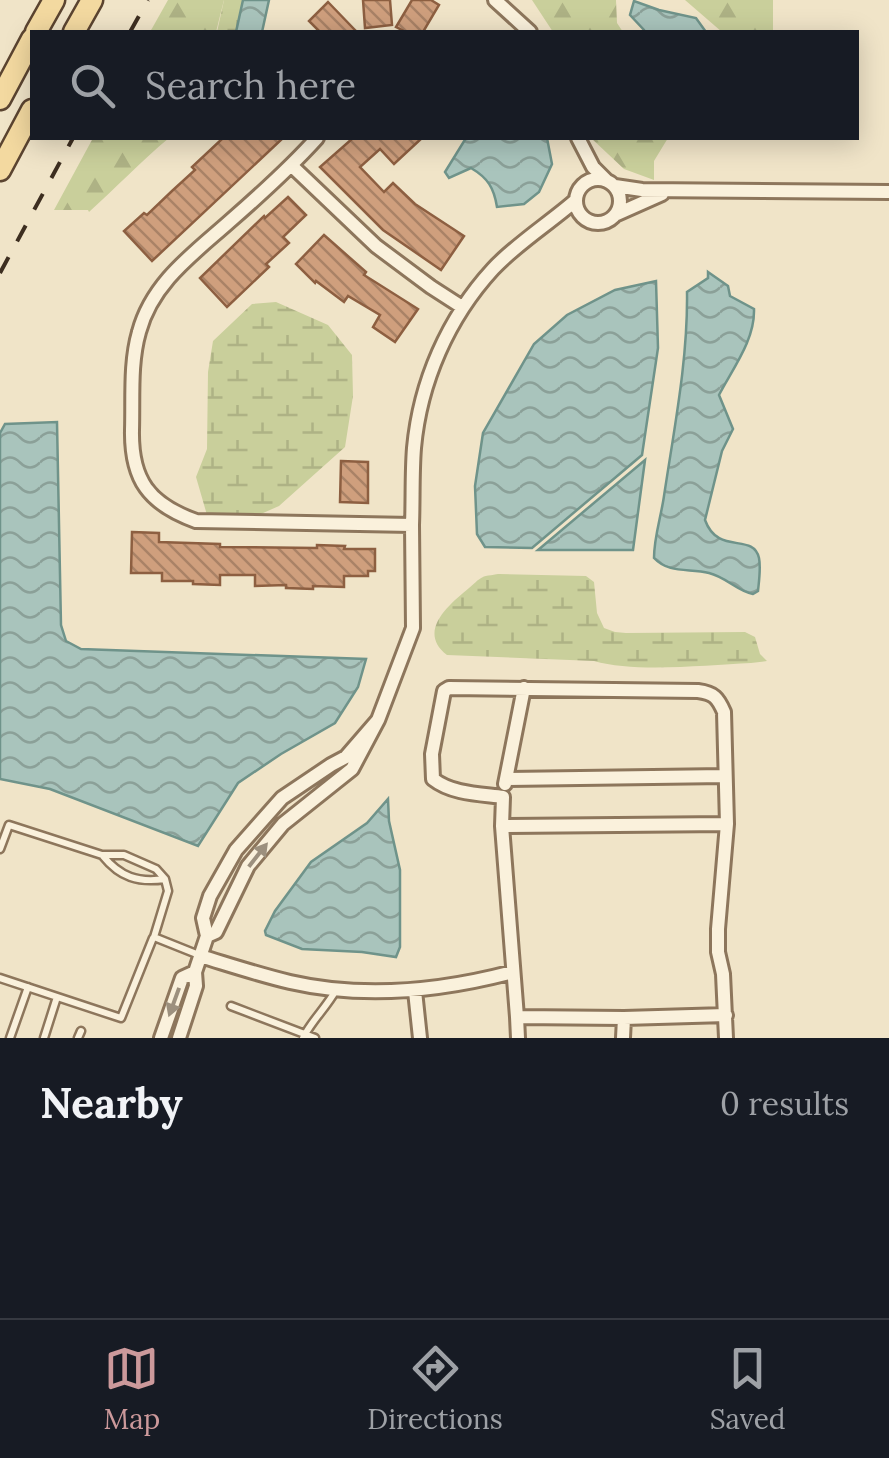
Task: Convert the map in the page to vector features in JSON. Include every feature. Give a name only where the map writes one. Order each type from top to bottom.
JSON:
[{"type":"main road","points":[[37,30],[54,0]]},
{"type":"main road","points":[[75,30],[92,0]]},
{"type":"main road","points":[[0,99],[30,43]]},
{"type":"main road","points":[[0,170],[30,114]]},
{"type":"street","points":[[496,0],[528,30]]},
{"type":"street","points":[[315,140],[292,166],[170,274],[154,297],[139,329],[134,355],[132,449],[136,473],[157,501],[196,521],[412,525]]},
{"type":"street","points":[[576,140],[582,186],[576,207],[584,219]]},
{"type":"street","points":[[577,140],[593,167],[620,196],[617,214]]},
{"type":"street","points":[[292,166],[376,246],[462,307]]},
{"type":"street","points":[[582,186],[593,180],[642,190],[889,192]]},
{"type":"street","points":[[546,226],[584,219],[598,224],[654,196],[679,190]]},
{"type":"street","points":[[207,936],[216,932],[248,866],[284,824],[352,769],[378,720],[413,628],[414,448],[422,401],[438,352],[462,307],[495,266],[576,200]]},
{"type":"street","points":[[518,1038],[502,826],[503,797],[524,688]]},
{"type":"street","points":[[503,797],[442,786],[434,779],[432,754],[444,691],[524,688],[698,691],[714,695],[724,712],[727,824],[718,929],[726,1038]]},
{"type":"street","points":[[179,1038],[207,936],[203,918],[210,896],[236,850],[282,798],[346,757],[378,720]]},
{"type":"street","points":[[506,779],[725,776]]},
{"type":"street","points":[[502,826],[727,824]]},
{"type":"street","points":[[200,956],[292,983],[337,988],[415,991],[513,972]]},
{"type":"street","points":[[161,1038],[182,978],[195,972]]},
{"type":"street","points":[[415,991],[420,1038]]},
{"type":"street","points":[[517,1018],[726,1015]]},
{"type":"street","points":[[624,1018],[624,1038]]},
{"type":"lane","points":[[0,849],[9,825],[102,855],[124,855],[156,869],[168,890],[154,937],[121,1018],[0,978]]},
{"type":"lane","points":[[102,855],[115,870],[147,882],[165,879]]},
{"type":"lane","points":[[154,937],[200,956]]},
{"type":"lane","points":[[10,1038],[28,988]]},
{"type":"lane","points":[[304,1036],[337,988]]},
{"type":"lane","points":[[44,1038],[57,997]]},
{"type":"lane","points":[[231,1006],[315,1038]]},
{"type":"green space","points":[[168,0],[224,0],[216,30],[151,30]]},
{"type":"green space","points":[[224,0],[243,0],[236,30],[217,30]]},
{"type":"green space","points":[[532,0],[616,0],[617,23],[622,30],[552,30]]},
{"type":"green space","points":[[685,0],[773,0],[773,30],[720,30]]},
{"type":"green space","points":[[92,140],[167,140],[89,212],[54,210]]},
{"type":"green space","points":[[593,140],[667,140],[654,161],[654,180],[624,169]]},
{"type":"green space","points":[[276,302],[328,325],[352,355],[353,396],[345,447],[279,506],[254,517],[207,515],[196,477],[207,449],[208,372],[213,341],[252,304]]},
{"type":"green space","points":[[499,574],[586,576],[594,582],[597,613],[604,628],[626,633],[745,632],[755,637],[760,654],[767,661],[650,667],[447,655],[435,637],[439,618],[479,579]]},
{"type":"water","points":[[243,0],[269,0],[262,30],[236,30]]},
{"type":"water","points":[[634,1],[696,18],[705,30],[644,30],[630,15]]},
{"type":"water","points":[[465,140],[547,140],[552,164],[539,192],[524,204],[497,207],[489,184],[471,168],[449,178],[445,172]]},
{"type":"water","points":[[708,272],[728,286],[730,296],[754,309],[747,343],[719,395],[733,429],[722,451],[705,520],[718,537],[755,550],[760,574],[758,591],[753,594],[715,575],[673,568],[654,558],[680,394],[687,292],[708,278]]},
{"type":"water","points":[[656,281],[658,348],[642,455],[532,548],[485,547],[477,534],[475,486],[483,433],[534,344],[567,315],[615,290]]},
{"type":"water","points":[[57,422],[61,625],[66,641],[81,649],[366,659],[358,687],[335,723],[238,783],[198,846],[50,789],[0,779],[0,433],[5,424]]},
{"type":"water","points":[[645,460],[633,550],[538,550]]},
{"type":"water","points":[[388,799],[400,870],[400,947],[396,957],[302,949],[266,935],[275,911],[311,862],[367,823]]},
{"type":"building","points":[[363,0],[390,0],[392,25],[365,28]]},
{"type":"building","points":[[412,0],[431,0],[439,5],[424,30],[396,27]]},
{"type":"building","points":[[328,2],[355,30],[318,30],[309,21]]},
{"type":"building","points":[[221,140],[281,140],[152,261],[124,231],[195,170],[192,167]]},
{"type":"building","points":[[351,140],[420,140],[394,164],[380,149],[360,167],[384,192],[393,183],[415,204],[464,236],[441,270],[383,230],[320,167]]},
{"type":"building","points":[[288,197],[306,215],[283,237],[289,243],[266,264],[269,267],[227,307],[200,278]]},
{"type":"building","points":[[324,235],[366,272],[364,275],[418,309],[395,342],[373,327],[380,315],[348,296],[344,302],[315,283],[296,264]]},
{"type":"building","points":[[341,461],[368,462],[368,503],[340,502]]},
{"type":"building","points":[[132,532],[159,533],[159,542],[220,547],[317,545],[375,549],[375,571],[368,571],[368,576],[344,576],[344,587],[313,589],[255,586],[255,575],[220,575],[220,585],[162,581],[162,573],[131,573]]},
{"type":"railway","points":[[131,30],[148,0]]},
{"type":"railway","points":[[0,273],[72,140]]}]
